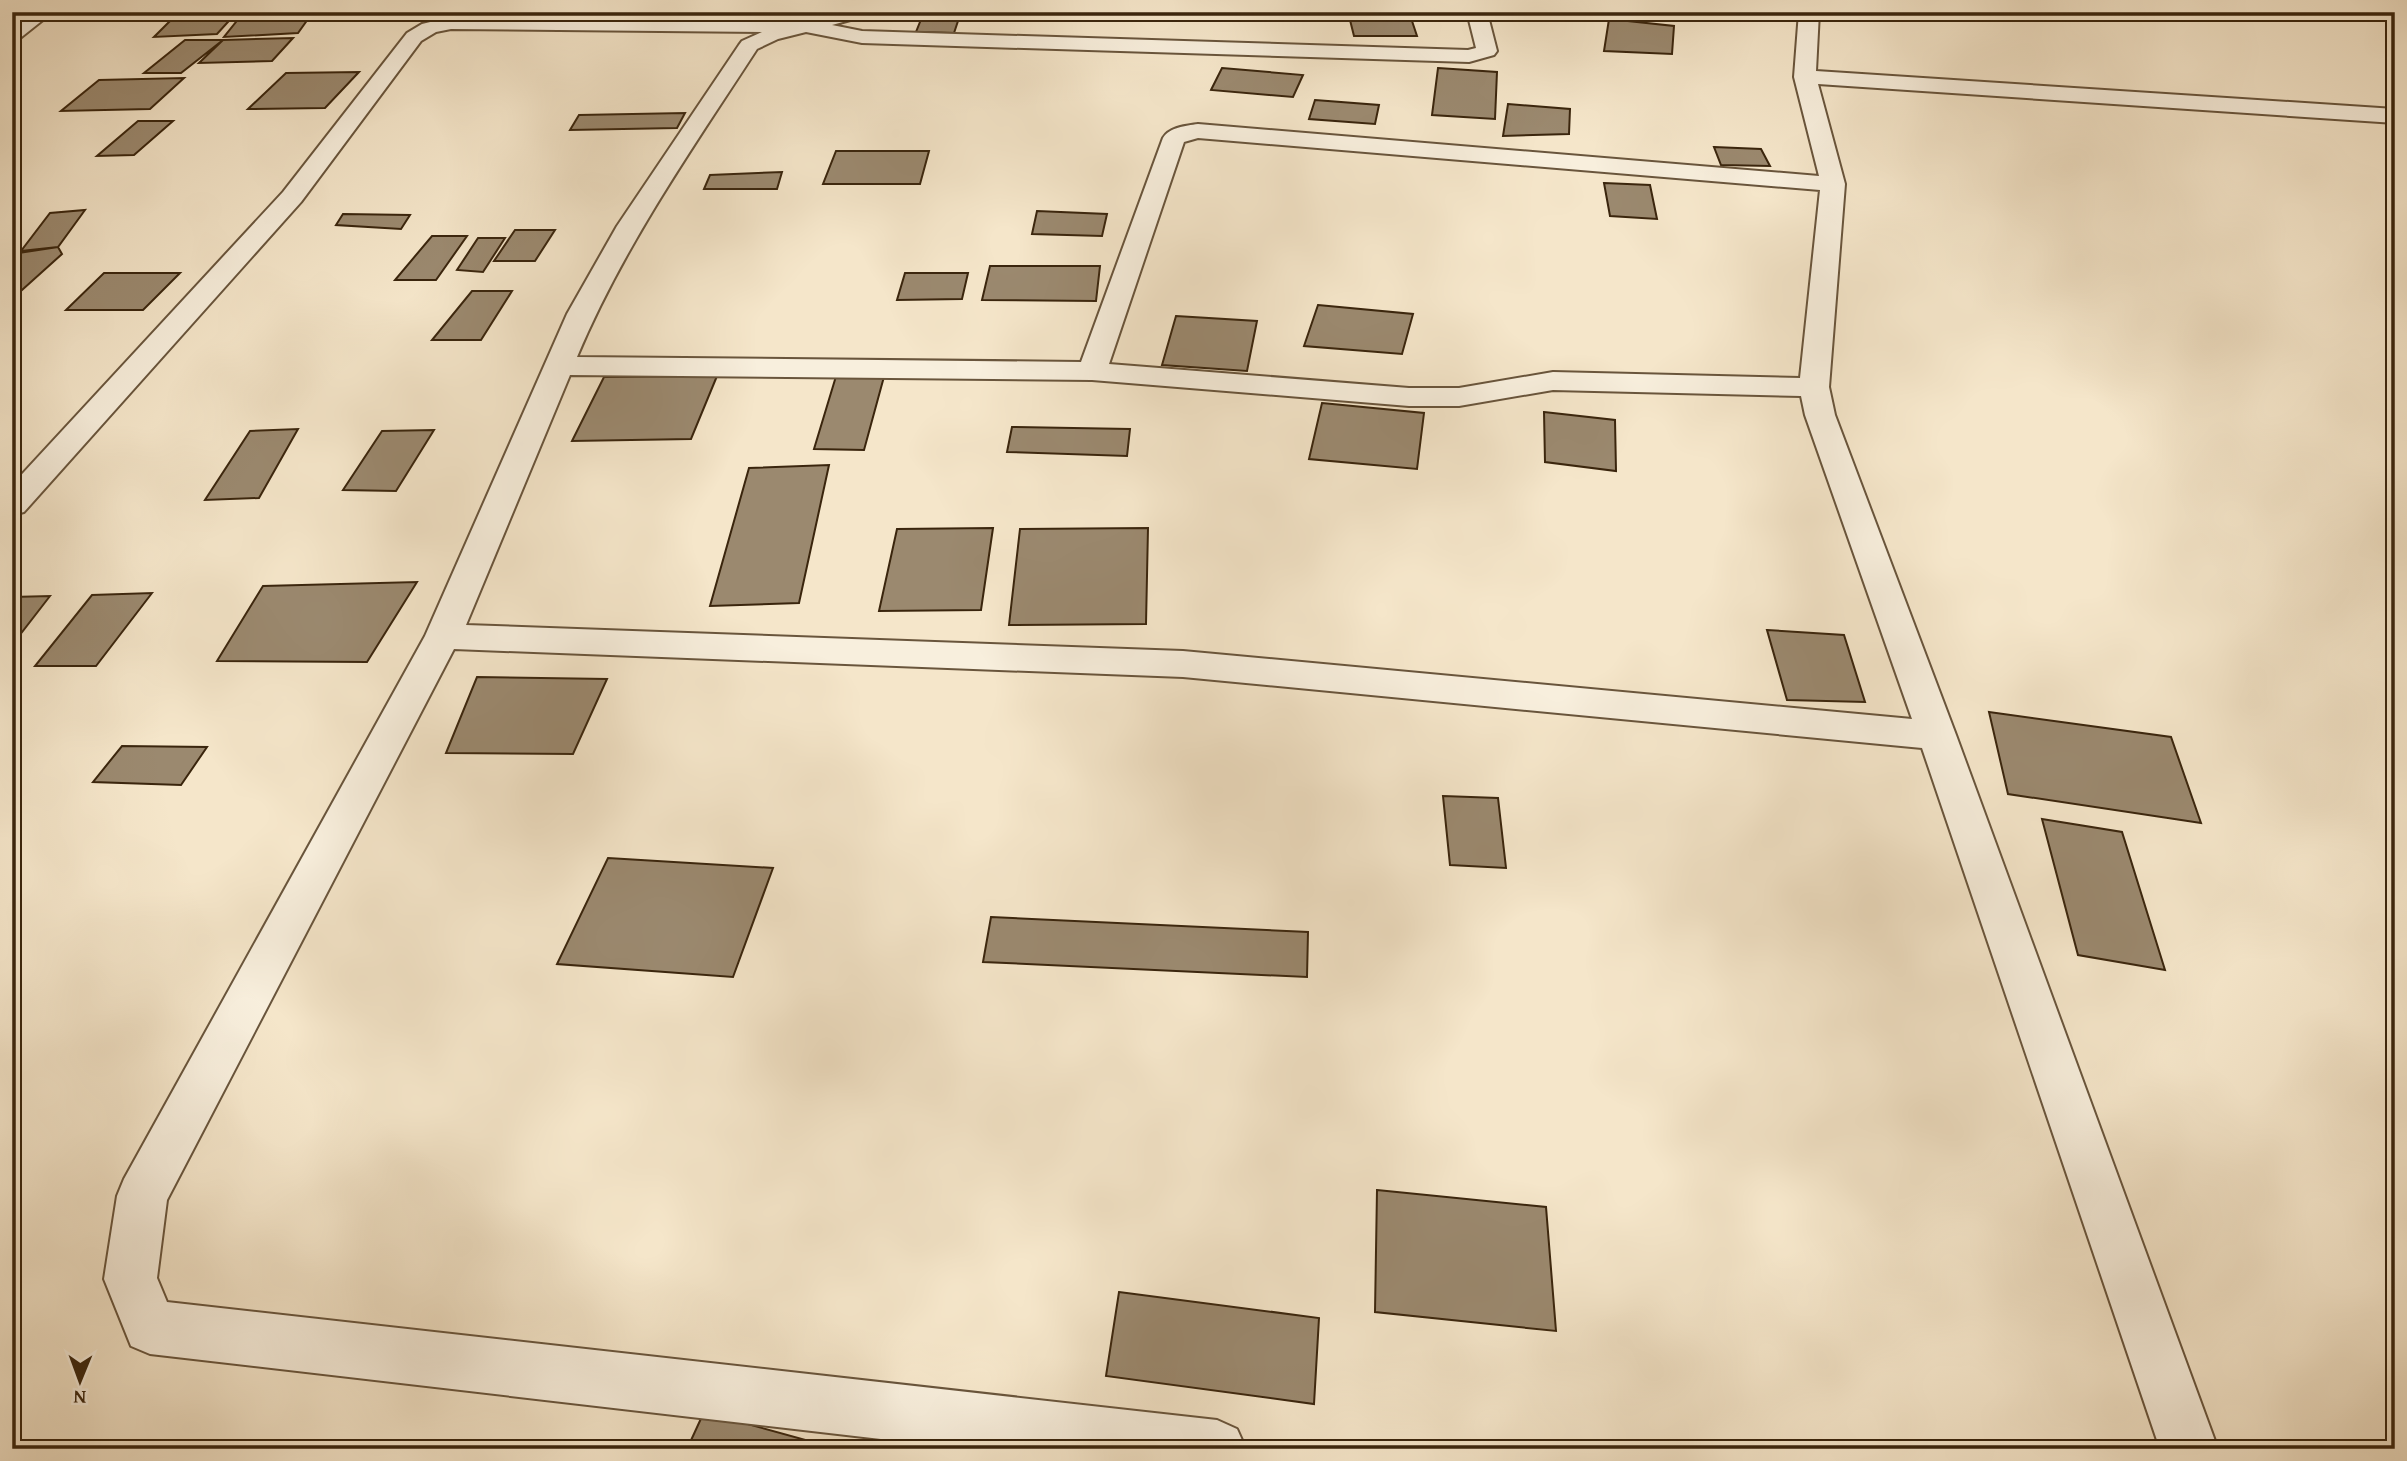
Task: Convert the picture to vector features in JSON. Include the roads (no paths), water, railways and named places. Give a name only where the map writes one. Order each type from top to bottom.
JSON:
[{"type":"street","points":[[12,35],[43,12]]},
{"type":"street","points":[[862,37],[857,12],[771,35],[749,46],[630,226],[581,314],[443,636],[142,1196],[130,1279],[150,1327],[1217,1449]]},
{"type":"street","points":[[12,505],[292,197],[414,37],[429,28],[451,23],[806,26],[862,37],[1469,56],[1487,51],[1477,12]]},
{"type":"street","points":[[1808,12],[1805,77],[1833,184],[1814,387],[1820,415],[1937,735],[2189,1449]]},
{"type":"street","points":[[1805,77],[2395,116]]},
{"type":"street","points":[[1092,371],[1174,138],[1184,133],[1198,131],[1833,184]]},
{"type":"street","points":[[559,366],[1092,371],[1409,397],[1459,397],[1553,381],[1814,387]]},
{"type":"street","points":[[443,636],[1183,664],[1937,735]]}]
